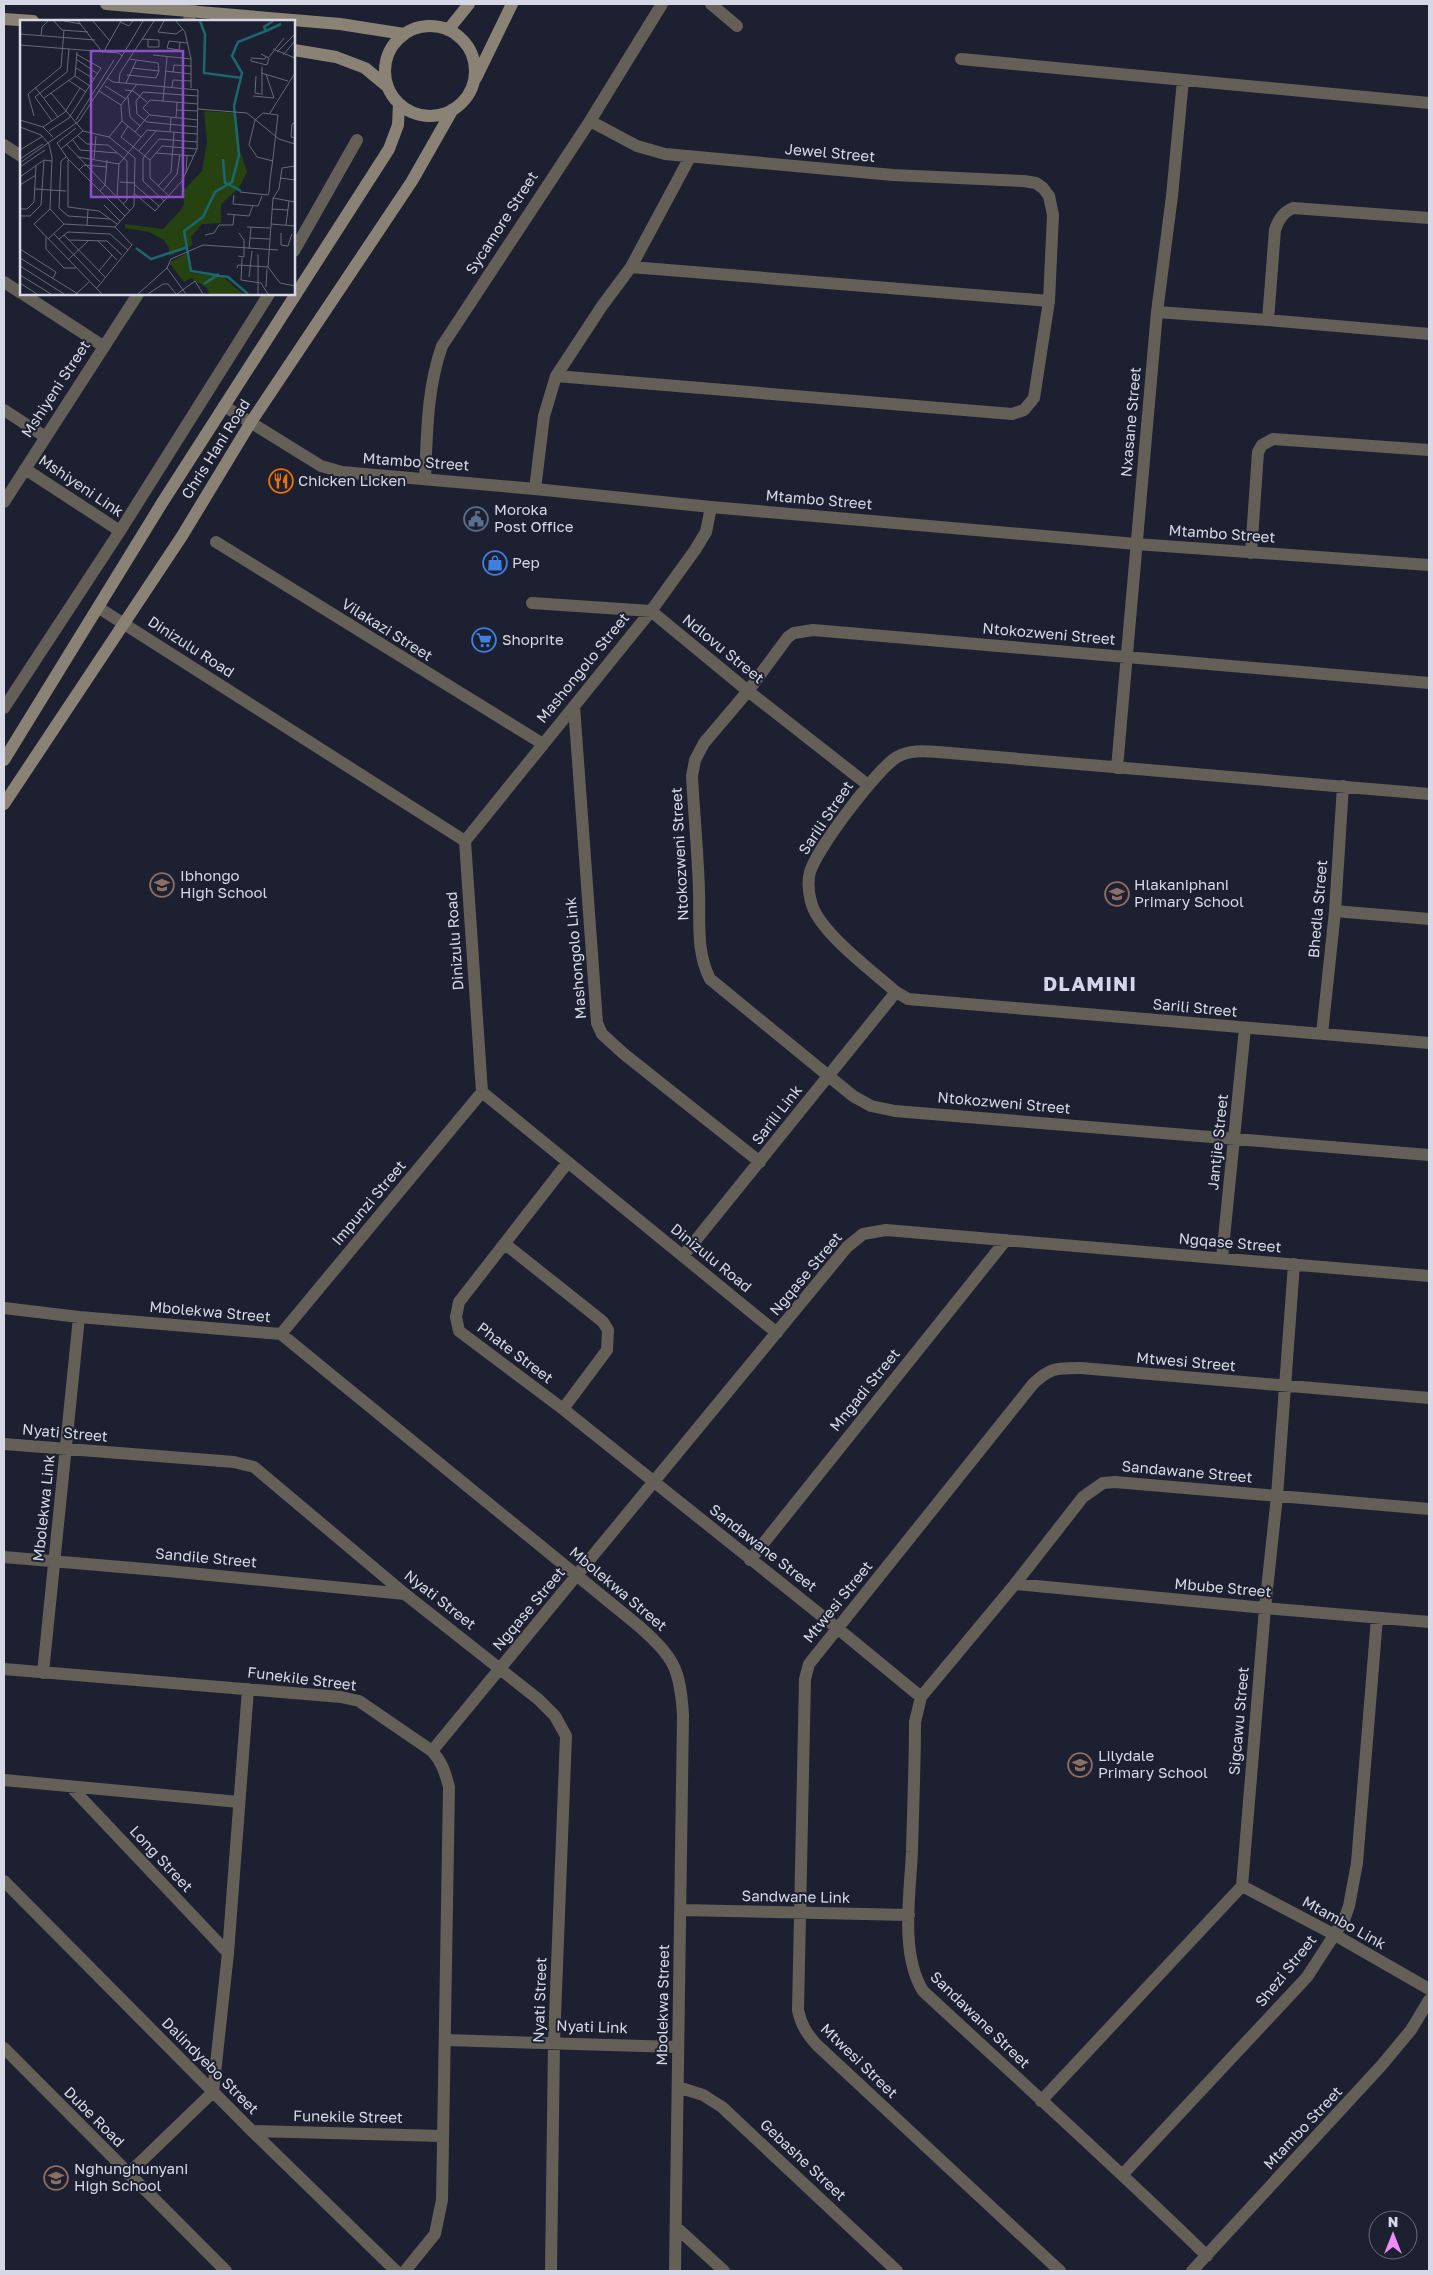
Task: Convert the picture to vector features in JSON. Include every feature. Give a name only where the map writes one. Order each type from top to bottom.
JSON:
[{"type":"main road","points":[[106,4],[290,20]]},
{"type":"main road","points":[[448,30],[469,4]]},
{"type":"main road","points":[[473,58],[512,4]]},
{"type":"main road","points":[[295,50],[336,57],[365,68],[388,87],[400,104],[412,112],[440,115],[453,109],[470,92],[512,4]]},
{"type":"main road","points":[[4,19],[20,20]]},
{"type":"main road","points":[[295,20],[340,24],[404,34]]},
{"type":"main road","points":[[388,87],[385,72],[387,58],[393,44],[404,34],[418,27],[433,26],[448,30],[461,38],[473,58],[474,81]]},
{"type":"main road","name":"Chris Hani Road","points":[[4,760],[162,503],[389,149],[398,125],[400,104]]},
{"type":"main road","name":"Chris Hani Road","points":[[4,804],[182,536],[251,422],[412,181],[453,109]]},
{"type":"street","name":"Sycamore Street","points":[[424,479],[427,426],[433,382],[442,346],[553,174],[590,121],[662,4]]},
{"type":"street","points":[[711,4],[737,26]]},
{"type":"street","points":[[961,59],[1429,103]]},
{"type":"street","name":"Nxasane Street","points":[[1117,768],[1157,312],[1172,196],[1183,80]]},
{"type":"street","name":"Jewel Street","points":[[590,121],[637,146],[664,154],[690,158],[892,175],[1036,183],[1043,188],[1048,196],[1053,215],[1049,301]]},
{"type":"street","points":[[295,249],[357,140]]},
{"type":"street","points":[[4,145],[20,155]]},
{"type":"street","points":[[535,489],[544,416],[556,376],[602,306],[631,267],[690,158]]},
{"type":"street","points":[[1268,320],[1275,230],[1280,218],[1288,210],[1293,208],[1429,218]]},
{"type":"street","points":[[556,376],[1012,414],[1024,410],[1034,398],[1049,301],[631,267]]},
{"type":"street","points":[[4,282],[20,292]]},
{"type":"street","points":[[25,295],[103,346]]},
{"type":"street","name":"Mshiyeni Street","points":[[4,502],[44,436],[137,295]]},
{"type":"street","points":[[4,708],[120,531],[267,295]]},
{"type":"street","points":[[1157,312],[1429,334]]},
{"type":"street","name":"Mtambo Street","points":[[224,406],[321,466],[342,472],[1136,544],[1429,566]]},
{"type":"street","points":[[4,410],[44,436]]},
{"type":"street","points":[[1251,553],[1258,452],[1267,441],[1273,439],[1429,450]]},
{"type":"street","name":"Mshiyeni Link","points":[[25,469],[120,531]]},
{"type":"street","name":"Mashongolo Street","points":[[465,841],[651,611],[706,532],[712,507]]},
{"type":"street","name":"Vilakazi Street","points":[[216,542],[405,661],[543,744]]},
{"type":"street","points":[[532,603],[651,611]]},
{"type":"street","name":"Dinizulu Road","points":[[99,608],[465,841],[482,1092],[777,1333]]},
{"type":"street","name":"Ndlovu Street","points":[[651,611],[748,691],[868,785]]},
{"type":"street","name":"Ntokozweni Street","points":[[1429,683],[813,630],[794,633],[788,637],[748,691],[704,743],[694,760],[693,767],[702,959],[710,979],[828,1077],[853,1096],[871,1106],[881,1109],[1429,1155]]},
{"type":"street","name":"Mashongolo Link","points":[[574,706],[597,1023],[602,1034],[624,1054],[760,1162]]},
{"type":"street","name":"Sarili Street","points":[[1429,794],[923,751],[898,756],[868,785],[816,856],[809,872],[808,890],[821,924],[896,992],[908,999],[1429,1043]]},
{"type":"street","name":"Bhedla Street","points":[[1322,1034],[1335,911],[1343,786]]},
{"type":"street","points":[[1335,911],[1429,919]]},
{"type":"street","name":"Sarili Link","points":[[683,1256],[896,992]]},
{"type":"street","name":"Jantjie Street","points":[[1222,1258],[1245,1028]]},
{"type":"street","name":"Impunzi Street","points":[[281,1334],[482,1092]]},
{"type":"street","name":"Phate Street","points":[[568,1162],[459,1302],[456,1317],[459,1331],[563,1409],[654,1483]]},
{"type":"street","name":"Ngqase Street","points":[[432,1751],[847,1247],[863,1234],[886,1230],[1429,1276]]},
{"type":"street","name":"Mngadi Street","points":[[750,1560],[1006,1240]]},
{"type":"street","points":[[505,1244],[603,1322],[608,1330],[607,1350],[563,1409]]},
{"type":"street","name":"Sigcawu Street","points":[[1242,1886],[1265,1608],[1277,1496],[1294,1264]]},
{"type":"street","name":"Mbolekwa Street","points":[[4,1308],[79,1317],[281,1334],[357,1394],[656,1641],[670,1657],[677,1670],[682,1688],[683,1715],[680,1862],[682,1910],[677,2047],[677,2228],[675,2271]]},
{"type":"street","name":"Mbolekwa Link","points":[[43,1673],[79,1317]]},
{"type":"street","name":"Mtwesi Street","points":[[1060,2271],[806,2033],[798,2010],[805,1679],[809,1664],[944,1498],[1033,1384],[1044,1373],[1057,1368],[1081,1368],[1429,1398]]},
{"type":"street","name":"Nyati Street","points":[[4,1444],[234,1462],[254,1467],[405,1594],[501,1668],[555,1716],[566,1736],[554,2042],[551,2271]]},
{"type":"street","name":"Sandawane Street","points":[[1207,2256],[1123,2174],[923,1991],[916,1979],[913,1968],[909,1915],[915,1722],[921,1698],[1015,1584],[1083,1497],[1103,1483],[1114,1482],[1429,1509]]},
{"type":"street","name":"Sandawane Street","points":[[654,1483],[837,1628],[921,1698]]},
{"type":"street","name":"Sandile Street","points":[[4,1557],[168,1570],[405,1594]]},
{"type":"street","name":"Mbube Street","points":[[1015,1584],[1429,1622]]},
{"type":"street","name":"Shezi Street","points":[[1123,2174],[1272,2016],[1307,1976],[1335,1935],[1349,1906],[1357,1863],[1378,1618]]},
{"type":"street","name":"Funekile Street","points":[[4,1669],[248,1689],[358,1701],[432,1751],[445,1769],[449,1787],[442,2200],[435,2234],[405,2271]]},
{"type":"street","points":[[128,2174],[213,2092],[228,1954],[248,1689]]},
{"type":"street","points":[[4,1780],[239,1802]]},
{"type":"street","name":"Long Street","points":[[70,1787],[228,1954]]},
{"type":"street","name":"Dalindyebo Street","points":[[4,1880],[252,2131],[396,2271]]},
{"type":"street","points":[[1041,2101],[1242,1886]]},
{"type":"street","name":"Mtambo Link","points":[[1242,1886],[1335,1935],[1429,1989]]},
{"type":"street","name":"Sandwane Link","points":[[682,1910],[909,1915]]},
{"type":"street","name":"Mtambo Street","points":[[1192,2271],[1381,2066],[1411,2030],[1429,2000]]},
{"type":"street","name":"Nyati Link","points":[[445,2040],[677,2047]]},
{"type":"street","name":"Dube Road","points":[[4,2048],[226,2271]]},
{"type":"street","name":"Gebashe Street","points":[[678,2086],[703,2095],[722,2107],[897,2271]]},
{"type":"street","name":"Funekile Street","points":[[252,2131],[443,2136]]},
{"type":"street","points":[[677,2228],[724,2271]]},
{"type":"place","name":"Chicken Licken","points":[[281,481]]},
{"type":"place","name":"Moroka Post Office","points":[[476,519]]},
{"type":"place","name":"Pep","points":[[495,563]]},
{"type":"place","name":"Shoprite","points":[[484,640]]},
{"type":"place","name":"Ibhongo High School","points":[[162,885]]},
{"type":"place","name":"Hlakaniphani Primary School","points":[[1117,894]]},
{"type":"place","name":"Lilydale Primary School","points":[[1080,1765]]},
{"type":"place","name":"Nghunghunyani High School","points":[[56,2178]]},
{"type":"district","name":"DLAMINI","points":[[1090,984]]}]
